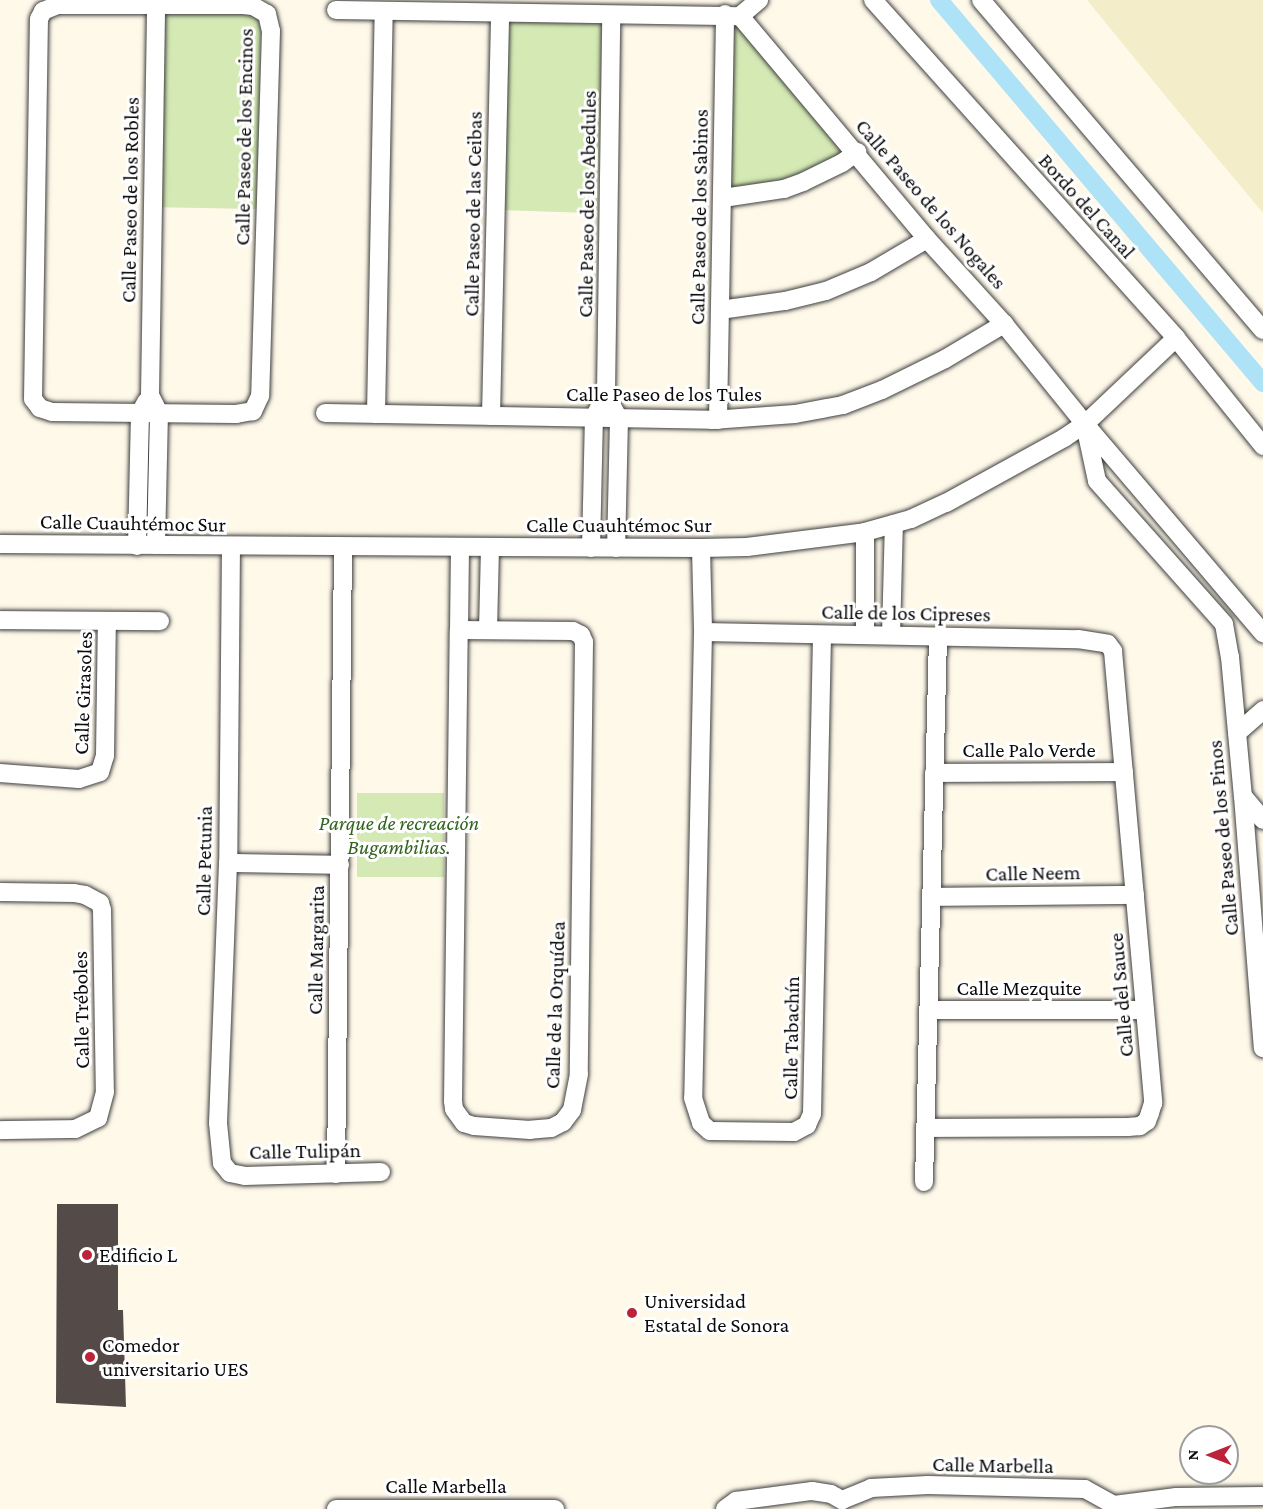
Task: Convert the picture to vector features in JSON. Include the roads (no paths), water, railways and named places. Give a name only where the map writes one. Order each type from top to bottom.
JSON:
[{"type":"street","points":[[336,10],[384,13],[732,15],[759,0]]},
{"type":"street","name":"Bordo del Canal","points":[[873,0],[1176,338],[1263,446]]},
{"type":"street","points":[[981,0],[1263,330]]},
{"type":"street","name":"Calle Paseo de los Encinos","points":[[50,6],[156,6],[253,6],[267,14],[271,31],[258,406],[245,414],[52,412],[40,408],[33,399],[39,29],[43,11],[50,6]]},
{"type":"street","name":"Calle Paseo de los Robles","points":[[156,6],[150,395],[159,413],[156,545]]},
{"type":"street","points":[[376,414],[384,13]]},
{"type":"street","name":"Calle Paseo de las Ceibas","points":[[491,416],[500,13]]},
{"type":"street","name":"Calle Paseo de los Abedules","points":[[591,548],[594,418],[606,393],[611,15]]},
{"type":"street","name":"Calle Paseo de los Nogales","points":[[732,15],[857,152],[927,239],[1004,324],[1085,424],[1263,633]]},
{"type":"street","name":"Calle Paseo de los Sabinos","points":[[718,420],[723,198],[732,15]]},
{"type":"street","points":[[723,198],[784,189],[821,175],[857,152]]},
{"type":"street","points":[[720,310],[785,301],[826,291],[872,272],[927,239]]},
{"type":"street","name":"Calle Paseo de los Tules","points":[[325,413],[718,420],[795,414],[843,405],[924,370],[1004,324]]},
{"type":"street","name":"Calle Cuauhtémoc Sur","points":[[0,544],[701,548],[757,546],[865,532],[894,524],[946,503],[1064,438],[1085,424],[1176,338]]},
{"type":"street","name":"Calle Paseo de los Abedules","points":[[606,393],[619,418],[616,548]]},
{"type":"street","name":"Calle Paseo de los Robles","points":[[137,546],[140,413],[150,395]]},
{"type":"street","name":"Calle Paseo de los Nogales","points":[[1085,424],[1097,481],[1224,624]]},
{"type":"street","points":[[891,635],[894,524]]},
{"type":"street","points":[[865,532],[865,635]]},
{"type":"street","name":"Calle Petunia","points":[[230,1173],[222,1163],[218,1123],[228,863],[231,546]]},
{"type":"street","name":"Calle Margarita","points":[[336,1174],[343,547]]},
{"type":"street","name":"Calle de la Orquídea","points":[[459,630],[573,631],[581,635],[584,642],[579,1074],[572,1110],[563,1122],[551,1128],[530,1130],[474,1126],[464,1123],[454,1109],[459,630],[460,547]]},
{"type":"street","points":[[488,630],[490,547]]},
{"type":"street","points":[[701,548],[703,632]]},
{"type":"street","points":[[1224,624],[1242,609]]},
{"type":"street","points":[[0,620],[160,621]]},
{"type":"street","name":"Calle Girasoles","points":[[0,774],[79,778],[100,772],[105,756],[107,621]]},
{"type":"street","name":"Calle Paseo de los Pinos","points":[[1224,624],[1230,657],[1243,796],[1261,996],[1263,1048]]},
{"type":"street","name":"Calle de los Cipreses","points":[[703,632],[1078,639],[1108,644]]},
{"type":"street","name":"Calle Tabachín","points":[[703,632],[693,1098],[701,1123],[710,1131],[778,1134],[794,1132],[807,1125],[812,1114],[822,635]]},
{"type":"street","points":[[924,1182],[938,636]]},
{"type":"street","name":"Calle del Sauce","points":[[925,1128],[1140,1125],[1147,1121],[1153,1103],[1116,669],[1113,651],[1108,644]]},
{"type":"street","points":[[1237,734],[1263,710]]},
{"type":"street","name":"Calle Palo Verde","points":[[934,773],[1124,772]]},
{"type":"street","points":[[1243,796],[1263,819]]},
{"type":"street","points":[[228,863],[339,865]]},
{"type":"street","name":"Calle Tréboles","points":[[0,892],[74,893],[85,895],[100,903],[102,910],[105,1092],[98,1118],[75,1129],[0,1130]]},
{"type":"street","name":"Calle Neem","points":[[931,897],[1135,895]]},
{"type":"street","name":"Calle Mezquite","points":[[928,1010],[1145,1010]]},
{"type":"street","name":"Calle Tulipán","points":[[230,1173],[253,1176],[381,1172]]},
{"type":"street","name":"Calle Marbella","points":[[725,1509],[736,1501],[812,1491],[831,1494],[844,1504],[871,1488],[928,1485],[1085,1490],[1101,1504],[1114,1505],[1176,1497],[1263,1496]]},
{"type":"street","name":"Calle Marbella","points":[[336,1509],[555,1509]]},
{"type":"waterway","points":[[939,0],[1263,383]]},
{"type":"place","name":"Edificio L","points":[[87,1255]]},
{"type":"place","name":"Universidad Estatal de Sonora","points":[[632,1313]]},
{"type":"place","name":"Comedor universitario UES","points":[[90,1357]]},
{"type":"park label","name":"Parque de recreación Bugambilias.","points":[[399,835]]}]
